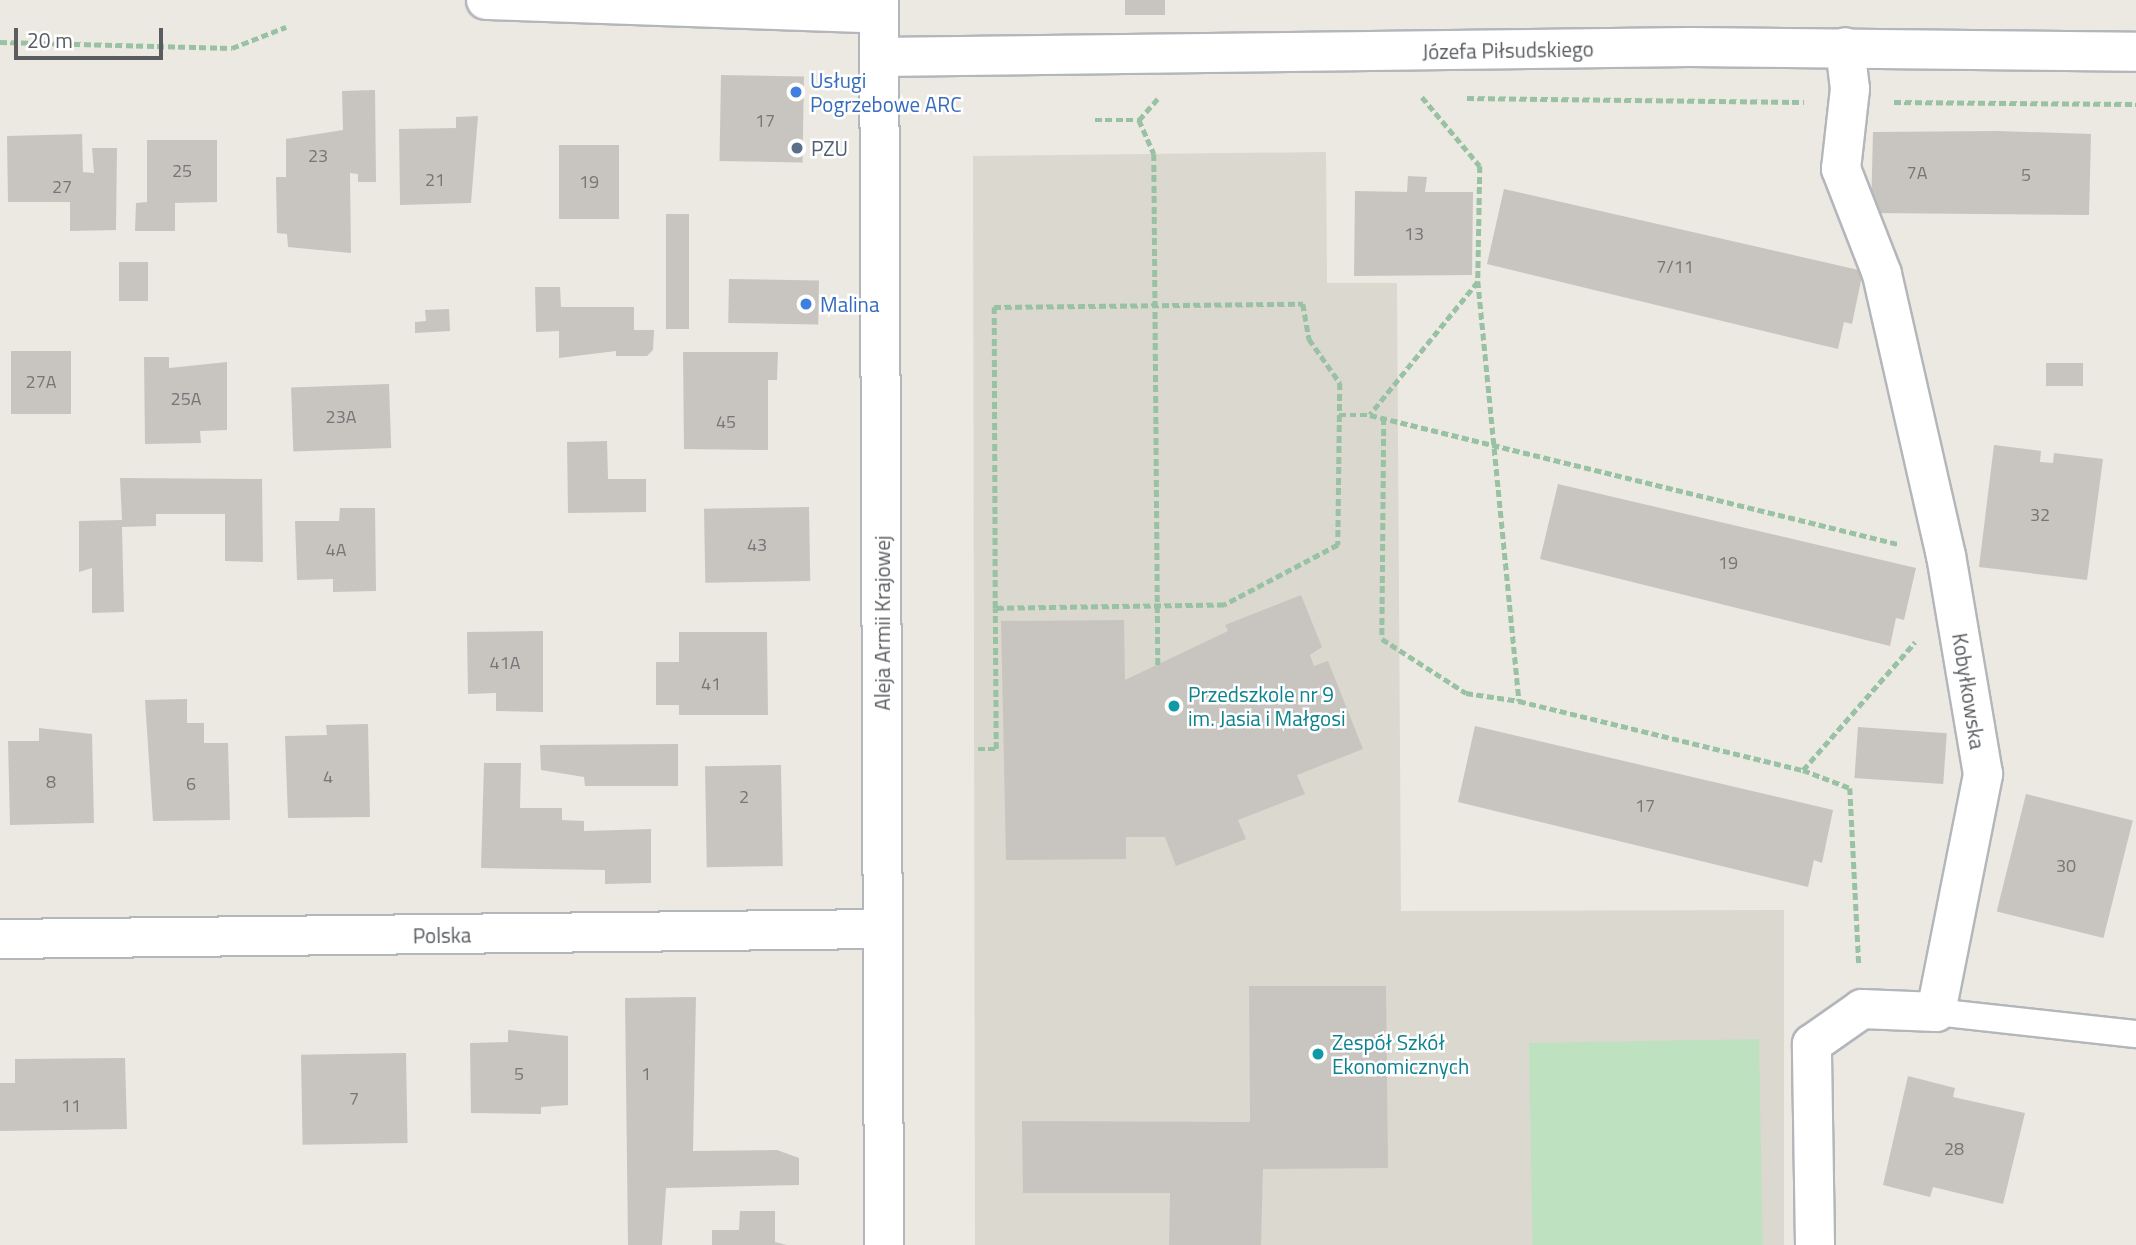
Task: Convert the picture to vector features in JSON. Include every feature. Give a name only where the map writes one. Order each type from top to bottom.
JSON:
[{"type":"street","points":[[486,0],[879,7]]},
{"type":"street","name":"Aleja Armii Krajowej","points":[[879,7],[884,1245]]},
{"type":"street","name":"Józefa Piłsudskiego","points":[[879,57],[1845,47],[2136,52]]},
{"type":"street","name":"Kobyłkowska","points":[[1845,47],[1849,102],[1841,169],[1882,274],[1946,556],[1983,774],[1936,1012]]},
{"type":"street","name":"Polska","points":[[0,939],[883,929]]},
{"type":"street","points":[[1815,1245],[1812,1044],[1862,1009],[1936,1012]]},
{"type":"lane","points":[[1936,1012],[2136,1034]]},
{"type":"path","points":[[0,42],[232,48],[286,27]]},
{"type":"path","points":[[1410,97],[1437,98]]},
{"type":"path","points":[[1424,97],[1480,166],[1478,281],[1519,701]]},
{"type":"path","points":[[1095,120],[1139,120],[1158,98],[1172,98]]},
{"type":"path","points":[[1451,98],[2136,104]]},
{"type":"path","points":[[1139,120],[1154,154],[1158,667]]},
{"type":"path","points":[[1370,415],[1478,281]]},
{"type":"path","points":[[978,749],[996,749],[995,608],[994,307],[1303,304],[1309,339],[1340,383],[1338,545],[1224,605],[995,608]]},
{"type":"path","points":[[1339,415],[1384,418],[1946,556]]},
{"type":"path","points":[[1384,418],[1382,639],[1466,693],[1519,701],[1802,770],[1850,788],[1862,1009]]},
{"type":"path","points":[[1802,770],[1954,597]]},
{"type":"shaded area","points":[[1326,152],[1327,283],[1397,283],[1401,911],[1784,910],[1784,1245],[975,1245],[973,156]]},
{"type":"green space","points":[[1759,1039],[1763,1245],[1533,1245],[1529,1043]]},
{"type":"building","points":[[1125,0],[1165,0],[1165,15],[1125,15]]},
{"type":"building","points":[[721,75],[804,76],[802,162],[719,161]]},
{"type":"building","points":[[375,90],[376,182],[358,182],[358,174],[350,173],[351,253],[288,247],[287,234],[277,233],[276,177],[286,177],[286,139],[343,130],[342,91]]},
{"type":"building","points":[[478,116],[471,203],[400,205],[399,129],[456,128],[456,117]]},
{"type":"building","points":[[1998,131],[2091,134],[2089,215],[1871,213],[1873,132]]},
{"type":"building","points":[[82,134],[83,172],[94,173],[92,148],[117,148],[116,230],[70,231],[70,202],[8,202],[7,136]]},
{"type":"building","points":[[147,140],[217,140],[217,202],[175,203],[175,231],[135,231],[136,203],[147,202]]},
{"type":"building","points":[[559,145],[619,145],[619,219],[559,219]]},
{"type":"building","points":[[1408,176],[1427,177],[1425,192],[1473,192],[1472,275],[1354,276],[1355,191],[1407,192]]},
{"type":"building","points":[[1504,189],[1863,271],[1852,324],[1844,322],[1838,349],[1487,264]]},
{"type":"building","points":[[666,214],[689,214],[689,329],[666,329]]},
{"type":"building","points":[[119,262],[148,262],[148,301],[119,301]]},
{"type":"building","points":[[729,279],[819,281],[818,325],[728,323]]},
{"type":"building","points":[[535,287],[560,287],[561,307],[634,307],[634,330],[654,330],[653,350],[647,356],[616,356],[616,351],[559,358],[559,331],[536,332]]},
{"type":"building","points":[[449,309],[450,331],[415,333],[415,322],[426,321],[425,310]]},
{"type":"building","points":[[11,351],[71,351],[71,414],[11,414]]},
{"type":"building","points":[[683,352],[778,352],[777,380],[768,380],[768,450],[684,449]]},
{"type":"building","points":[[144,357],[169,357],[169,368],[227,362],[227,430],[200,431],[201,443],[145,444]]},
{"type":"building","points":[[2046,363],[2083,363],[2083,386],[2046,386]]},
{"type":"building","points":[[389,384],[391,448],[293,451],[291,387]]},
{"type":"building","points":[[607,441],[608,479],[646,479],[646,512],[568,513],[567,442]]},
{"type":"building","points":[[1994,445],[2041,451],[2040,462],[2053,463],[2054,453],[2103,459],[2087,580],[1979,567]]},
{"type":"building","points":[[120,478],[262,479],[263,562],[225,561],[225,514],[156,514],[156,526],[122,527],[124,612],[92,613],[92,568],[79,572],[79,521],[122,520]]},
{"type":"building","points":[[1558,484],[1916,568],[1904,620],[1896,618],[1890,646],[1540,559]]},
{"type":"building","points":[[809,507],[810,581],[705,583],[704,509]]},
{"type":"building","points":[[340,508],[375,508],[376,591],[333,592],[333,579],[297,580],[295,521],[339,521]]},
{"type":"building","name":"Przedszkole nr 9 im. Jasia i Małgosi","points":[[1301,595],[1322,647],[1310,655],[1314,666],[1328,661],[1363,749],[1297,775],[1305,794],[1238,820],[1246,839],[1176,866],[1165,837],[1126,837],[1126,859],[1006,860],[1001,621],[1124,620],[1125,680],[1228,631],[1225,625]]},
{"type":"building","points":[[543,631],[543,712],[496,711],[496,693],[468,694],[467,632]]},
{"type":"building","points":[[679,632],[767,632],[768,715],[679,715],[679,705],[656,705],[656,662],[679,662]]},
{"type":"building","points":[[187,699],[187,723],[204,723],[204,743],[228,743],[230,820],[153,821],[145,700]]},
{"type":"building","points":[[368,724],[370,817],[288,818],[285,736],[327,735],[326,725]]},
{"type":"building","points":[[1475,726],[1833,810],[1822,863],[1814,860],[1808,887],[1458,802]]},
{"type":"building","points":[[1858,727],[1947,733],[1943,784],[1854,778]]},
{"type":"building","points":[[39,728],[92,734],[94,823],[10,825],[8,741],[39,741]]},
{"type":"building","points":[[678,744],[678,786],[585,786],[584,777],[541,770],[540,745]]},
{"type":"building","points":[[484,763],[521,763],[520,808],[562,808],[562,820],[584,821],[584,831],[651,829],[651,883],[605,884],[605,870],[481,868]]},
{"type":"building","points":[[781,765],[783,866],[707,867],[705,766]]},
{"type":"building","points":[[2026,794],[2133,821],[2103,938],[1997,911]]},
{"type":"building","name":"Zespół Szkół Ekonomicznych","points":[[1249,986],[1386,986],[1388,1168],[1263,1169],[1261,1245],[1169,1245],[1170,1193],[1023,1193],[1022,1121],[1250,1122]]},
{"type":"building","points":[[696,997],[693,1151],[777,1150],[799,1158],[799,1185],[666,1188],[662,1245],[628,1245],[625,998]]},
{"type":"building","points":[[508,1030],[568,1036],[568,1105],[541,1107],[541,1114],[471,1113],[470,1043],[508,1042]]},
{"type":"building","points":[[406,1053],[408,1143],[303,1145],[301,1055]]},
{"type":"building","points":[[125,1058],[127,1129],[0,1131],[0,1083],[15,1083],[15,1059]]},
{"type":"building","points":[[1908,1076],[1955,1088],[1953,1097],[2025,1113],[2003,1204],[1933,1187],[1930,1197],[1883,1185]]},
{"type":"building","points":[[740,1211],[775,1211],[775,1242],[787,1245],[712,1245],[712,1230],[739,1230]]},
{"type":"place","name":"Usługi Pogrzebowe ARC","points":[[796,92]]},
{"type":"place","name":"PZU","points":[[797,148]]},
{"type":"place","name":"Malina","points":[[806,304]]},
{"type":"place","name":"Przedszkole nr 9 im. Jasia i Małgosi","points":[[1174,706]]},
{"type":"place","name":"Zespół Szkół Ekonomicznych","points":[[1318,1054]]}]
